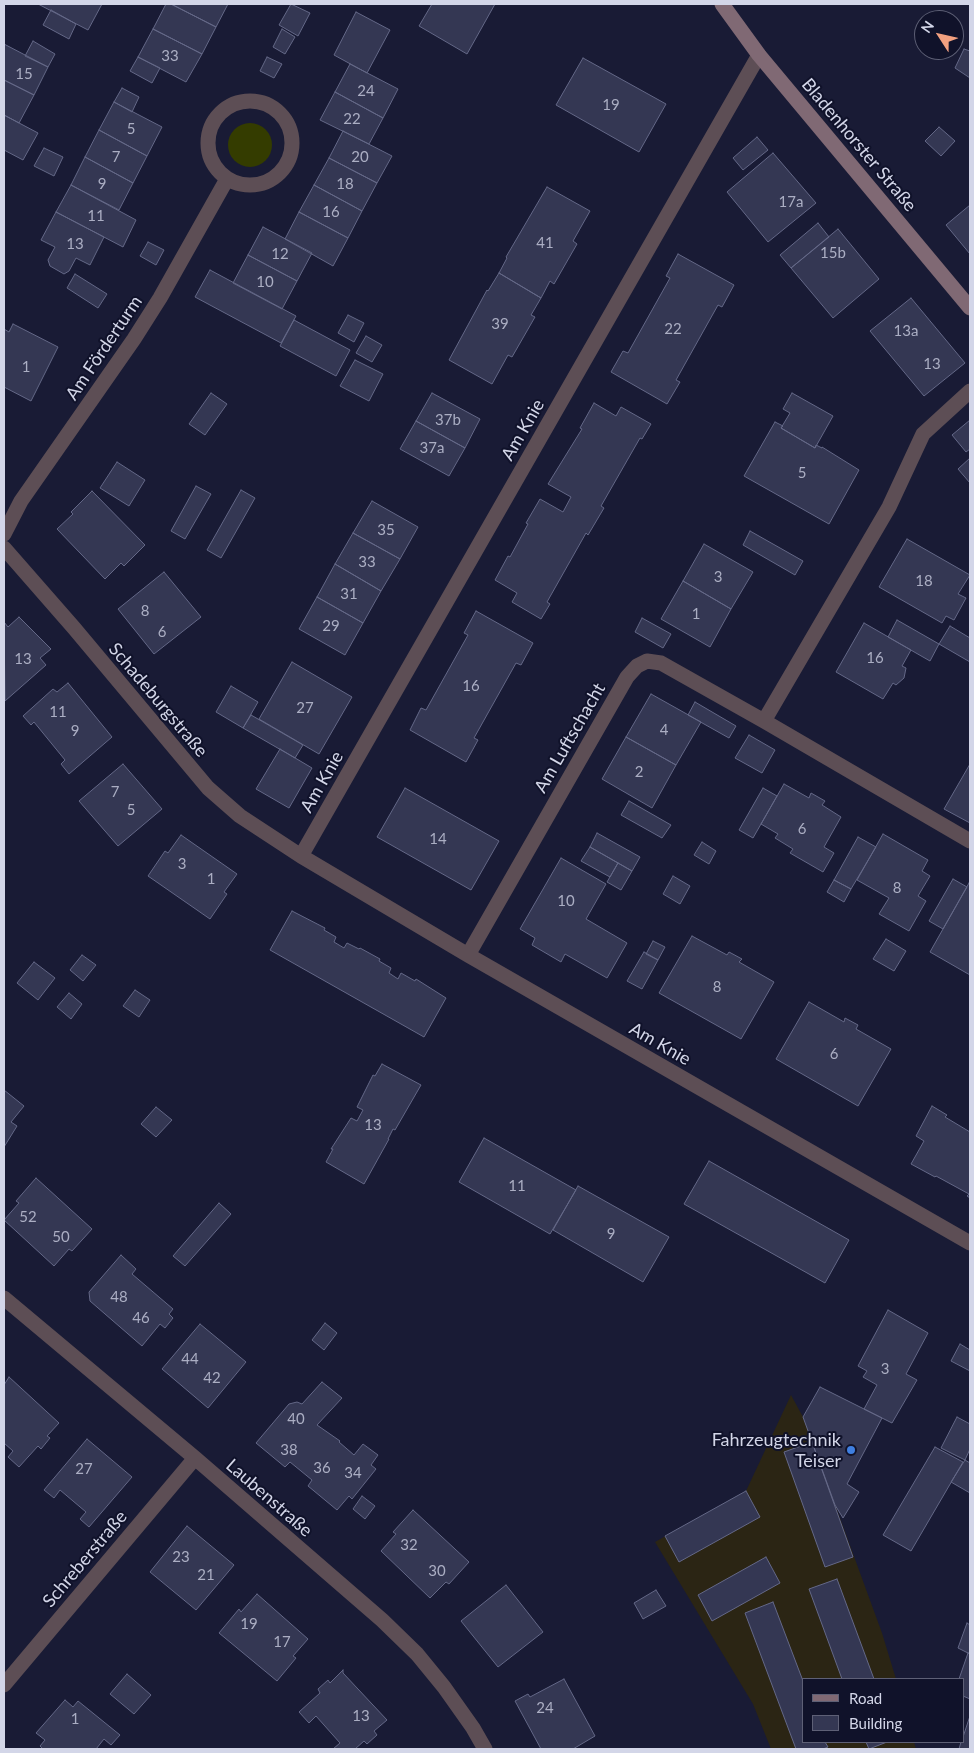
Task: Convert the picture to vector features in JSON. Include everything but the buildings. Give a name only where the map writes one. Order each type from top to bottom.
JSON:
[{"type":"street","name":"Bladenhorster Straße","points":[[722,4],[759,55],[970,308]]},
{"type":"street","name":"Am Knie","points":[[759,55],[301,856],[468,955],[970,1242]]},
{"type":"street","points":[[252,101],[271,106],[282,115],[289,126],[292,139],[291,153],[286,165],[278,175],[260,184],[240,184],[227,179],[218,171],[208,149],[208,137],[212,125],[220,114],[231,105],[252,101]]},
{"type":"street","name":"Am Förderturm","points":[[4,534],[21,500],[134,339],[160,298],[227,179]]},
{"type":"street","points":[[764,721],[889,507],[923,434],[970,391]]},
{"type":"street","name":"Schadeburgstraße","points":[[4,548],[74,628],[208,788],[240,816],[301,856]]},
{"type":"street","name":"Am Luftschacht","points":[[468,955],[627,677],[637,666],[647,661],[661,663],[970,841]]},
{"type":"street","name":"Laubenstraße","points":[[4,1298],[195,1458],[382,1620],[417,1654],[444,1686],[485,1749]]},
{"type":"street","name":"Schreberstraße","points":[[4,1685],[195,1458]]},
{"type":"shaded area","points":[[791,1395],[803,1417],[882,1633],[896,1678],[802,1678],[802,1743],[914,1743],[916,1749],[771,1749],[753,1704],[655,1542],[746,1491]]},
{"type":"green space","points":[[250,123],[262,127],[268,133],[272,145],[268,157],[262,163],[250,167],[238,163],[232,157],[228,145],[232,133],[238,127]]},
{"type":"place","name":"Fahrzeugtechnik Teiser","points":[[851,1450]]}]
